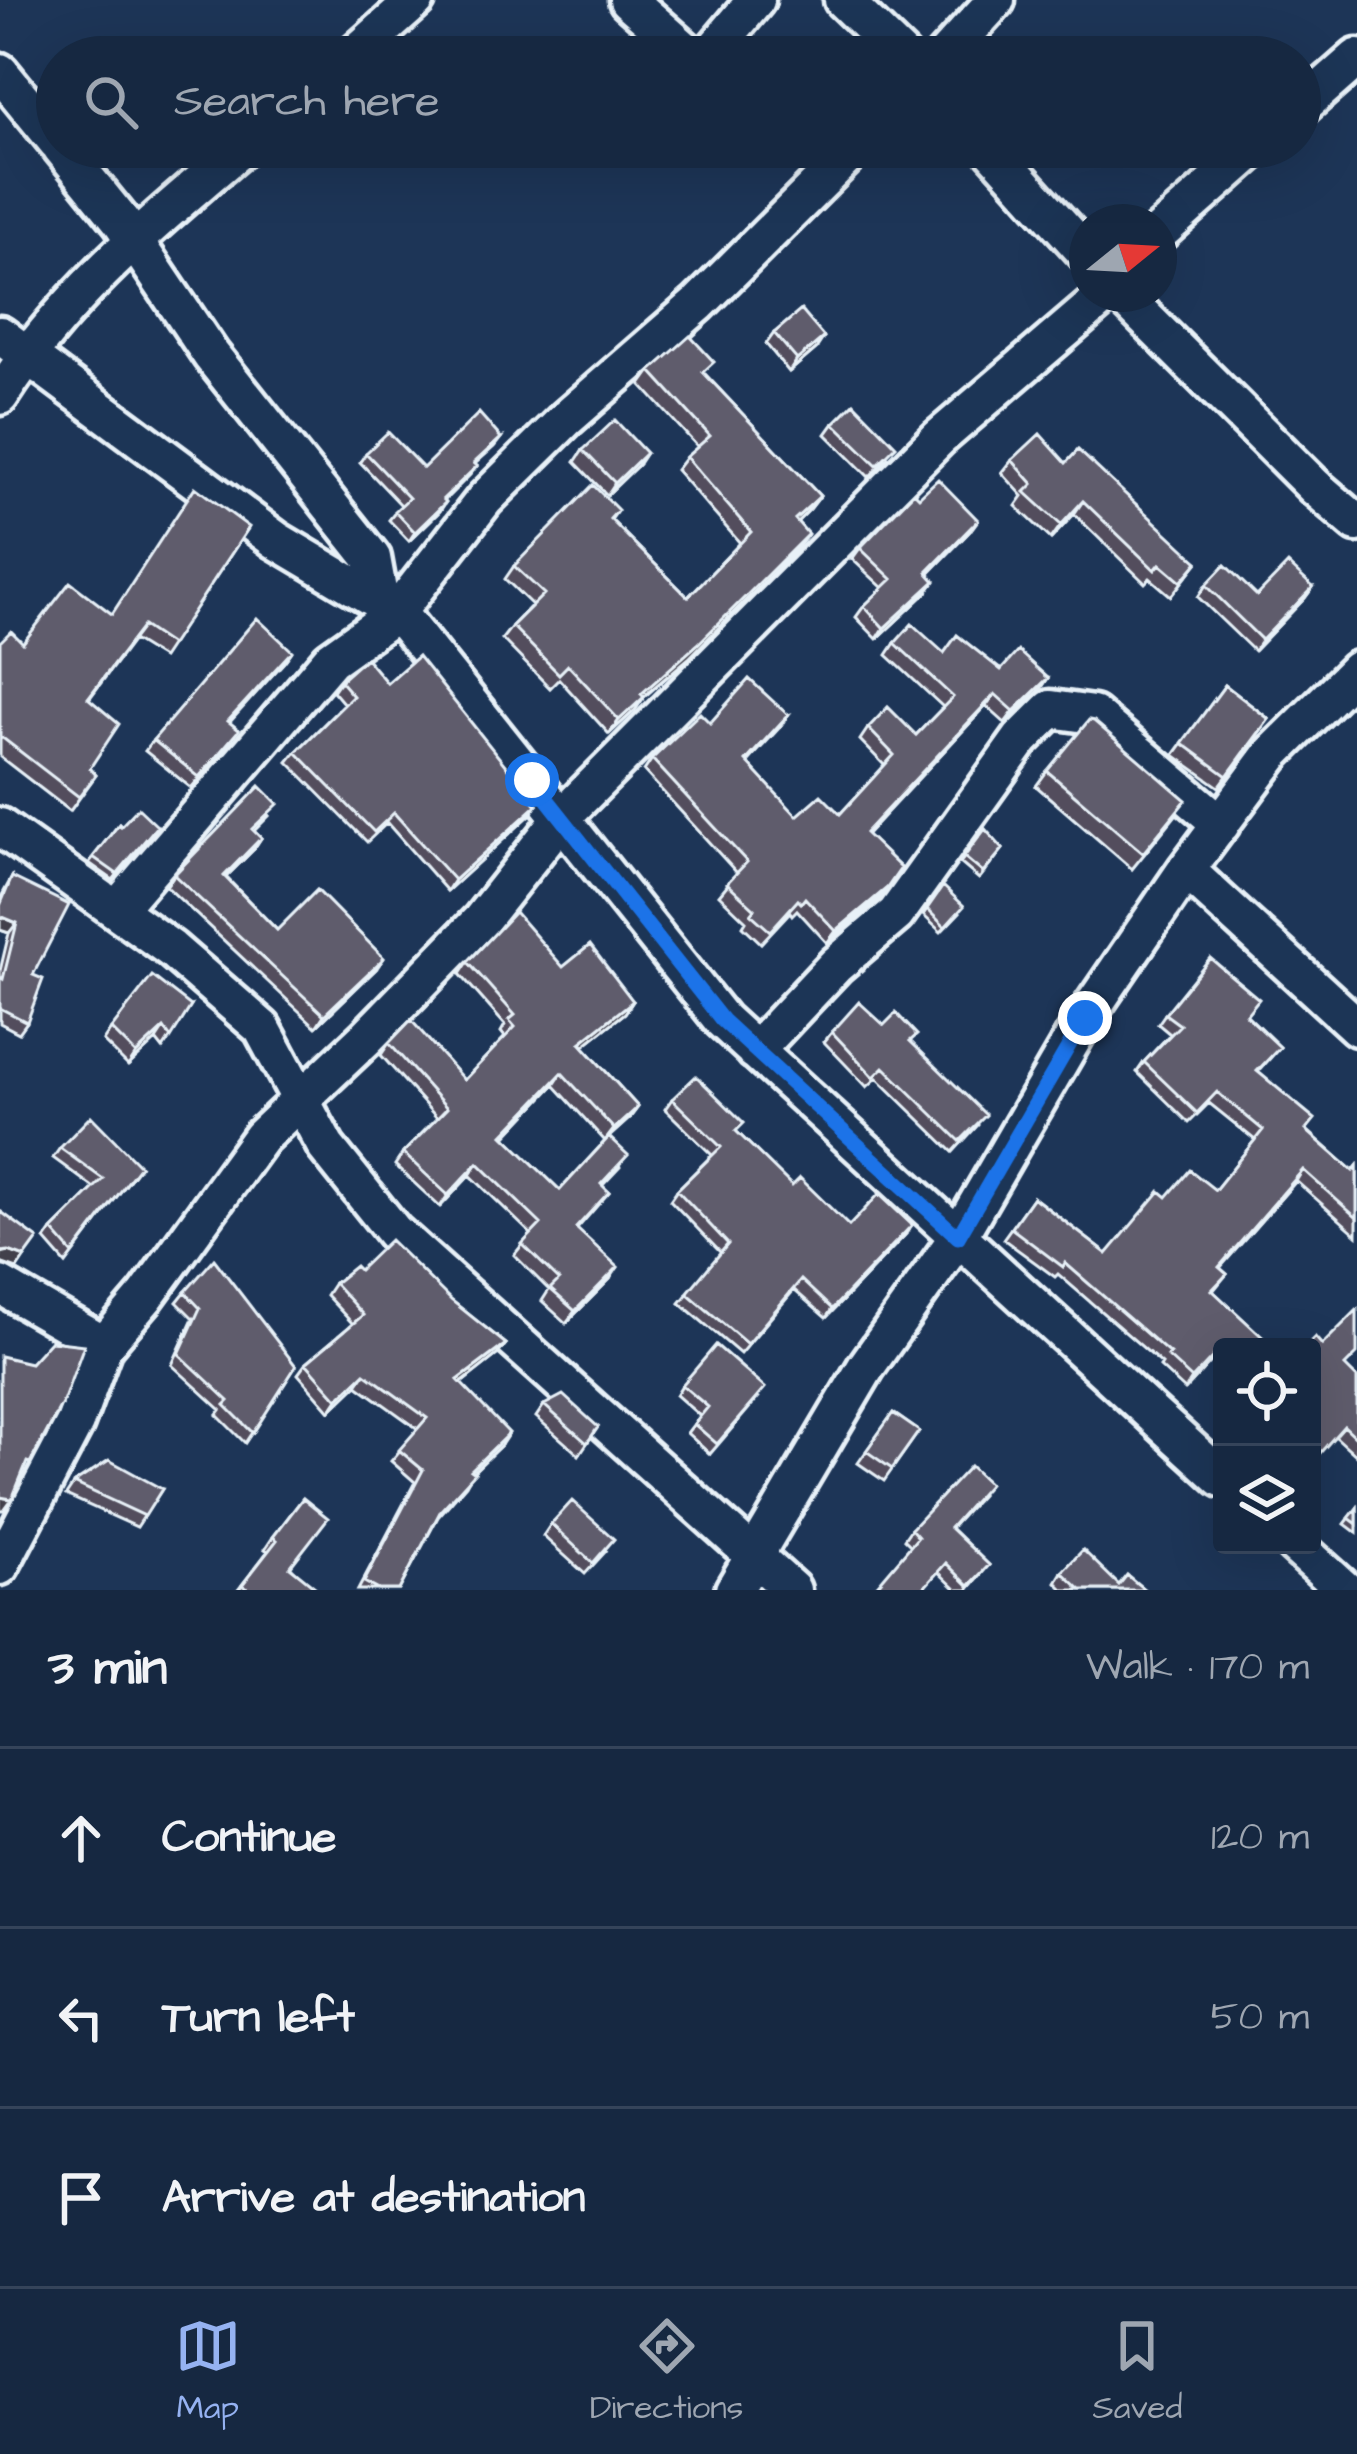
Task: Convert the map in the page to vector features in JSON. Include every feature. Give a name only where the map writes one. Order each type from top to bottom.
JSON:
[{"type":"street","points":[[376,36],[416,0]]},
{"type":"street","points":[[628,0],[669,36]]},
{"type":"street","points":[[726,36],[756,0]]},
{"type":"street","points":[[843,0],[880,36]]},
{"type":"street","points":[[963,36],[996,0]]},
{"type":"street","points":[[1321,90],[1357,58]]},
{"type":"street","points":[[0,72],[36,116]]},
{"type":"street","points":[[78,168],[134,240],[211,355],[372,558],[388,607]]},
{"type":"street","points":[[0,396],[13,345],[79,293],[218,168]]},
{"type":"street","points":[[117,909],[332,659],[388,607],[485,499],[566,419],[698,304],[835,168]]},
{"type":"street","points":[[1009,168],[1069,234]]},
{"type":"street","points":[[1177,217],[1232,168]]},
{"type":"street","points":[[0,1566],[75,1423],[104,1346],[146,1297],[261,1137],[481,920],[562,816],[939,438],[1086,312]]},
{"type":"street","points":[[1139,312],[1357,523]]},
{"type":"street","points":[[13,345],[276,540],[388,607],[562,816],[722,1020],[1213,1470]]},
{"type":"street","points":[[734,1590],[866,1367],[958,1237],[1085,1018],[1186,870],[1274,753],[1357,670]]},
{"type":"street","points":[[755,1051],[836,965],[896,914],[1021,739],[1052,709],[1093,715],[1221,824]]},
{"type":"street","points":[[0,827],[171,949],[262,1028],[326,1147],[394,1232],[792,1590]]},
{"type":"street","points":[[1186,870],[1357,1028]]},
{"type":"street","points":[[0,1285],[104,1346]]},
{"type":"street","points":[[1305,1554],[1345,1590]]},
{"type":"building","points":[[801,310],[824,337],[797,360],[774,333]]},
{"type":"building","points":[[690,336],[714,362],[703,372],[820,496],[795,519],[808,534],[619,720],[568,665],[559,674],[512,626],[544,594],[514,566],[593,485],[618,510],[610,519],[688,597],[751,532],[686,457],[710,436],[651,371]]},
{"type":"building","points":[[854,403],[896,446],[877,465],[834,423]]},
{"type":"building","points":[[479,413],[501,438],[415,532],[395,511],[409,498],[366,453],[388,432],[423,468]]},
{"type":"building","points":[[615,420],[646,453],[615,483],[583,450]]},
{"type":"building","points":[[1040,434],[1066,463],[1078,450],[1198,562],[1181,582],[1160,564],[1155,570],[1083,501],[1061,525],[1025,492],[1033,484],[1012,460]]},
{"type":"building","points":[[938,479],[978,520],[927,572],[935,581],[884,628],[864,606],[892,579],[860,548],[914,492],[919,497]]},
{"type":"building","points":[[195,487],[249,527],[171,645],[143,626],[88,698],[119,724],[90,768],[96,775],[79,797],[0,736],[0,642],[11,631],[23,643],[70,582],[112,614]]},
{"type":"building","points":[[1288,564],[1313,587],[1262,640],[1206,585],[1225,565],[1257,596]]},
{"type":"building","points":[[257,618],[292,651],[228,721],[239,730],[199,777],[153,740]]},
{"type":"building","points":[[912,624],[944,653],[957,635],[1001,670],[1018,651],[1048,678],[1014,711],[995,694],[865,833],[901,868],[887,888],[836,931],[805,898],[770,931],[727,883],[747,862],[652,759],[700,713],[710,723],[749,679],[788,715],[746,761],[797,816],[821,795],[840,814],[894,755],[868,728],[888,707],[916,735],[953,697],[895,643]]},
{"type":"building","points":[[418,656],[537,805],[454,880],[394,813],[374,832],[296,752],[353,696],[340,681],[366,658],[387,683]]},
{"type":"building","points":[[1225,685],[1269,719],[1227,776],[1182,743]]},
{"type":"building","points":[[1089,720],[1186,800],[1143,853],[1047,771]]},
{"type":"building","points":[[260,786],[278,804],[252,829],[261,838],[224,876],[277,930],[317,890],[384,958],[324,1015],[174,875]]},
{"type":"building","points":[[138,808],[157,826],[117,874],[93,857]]},
{"type":"building","points":[[985,829],[1003,849],[983,873],[964,857]]},
{"type":"building","points":[[12,877],[69,905],[33,975],[43,979],[27,1022],[0,1008],[0,977],[3,979],[17,923],[0,916],[0,906]]},
{"type":"building","points":[[943,886],[964,906],[945,927],[927,909]]},
{"type":"building","points":[[515,912],[563,967],[590,945],[633,1001],[580,1043],[638,1107],[614,1129],[562,1073],[503,1135],[560,1190],[609,1137],[628,1155],[601,1184],[609,1192],[576,1228],[618,1267],[575,1311],[550,1289],[559,1280],[522,1244],[541,1224],[478,1163],[448,1195],[403,1153],[447,1108],[389,1043],[411,1020],[464,1080],[515,1027],[509,1020],[515,1015],[468,962]]},
{"type":"building","points":[[1210,958],[1259,999],[1246,1015],[1280,1047],[1257,1071],[1315,1119],[1306,1130],[1353,1171],[1357,1166],[1357,1218],[1303,1170],[1219,1267],[1227,1274],[1212,1290],[1263,1338],[1213,1338],[1213,1357],[1192,1379],[1167,1356],[1170,1354],[1065,1263],[1063,1267],[1011,1228],[1033,1197],[1107,1254],[1160,1191],[1167,1197],[1190,1170],[1215,1190],[1263,1130],[1217,1092],[1197,1113],[1144,1062],[1180,1025],[1165,1014]]},
{"type":"building","points":[[152,976],[191,1006],[171,1038],[164,1028],[136,1054],[111,1029]]},
{"type":"building","points":[[859,1002],[884,1025],[896,1013],[917,1035],[910,1041],[986,1115],[960,1141],[884,1067],[874,1077],[832,1032]]},
{"type":"building","points":[[696,1076],[744,1123],[736,1131],[792,1186],[800,1178],[849,1226],[879,1194],[912,1225],[832,1309],[801,1280],[747,1344],[687,1293],[728,1244],[677,1190],[721,1147],[672,1099]]},
{"type":"building","points":[[91,1116],[140,1166],[73,1254],[52,1230],[103,1179],[60,1148]]},
{"type":"building","points":[[0,1211],[38,1239],[25,1257],[0,1252]]},
{"type":"building","points":[[390,1240],[452,1301],[506,1344],[458,1380],[509,1433],[471,1470],[475,1473],[441,1510],[399,1590],[379,1590],[364,1582],[423,1470],[399,1450],[427,1418],[365,1373],[338,1399],[306,1363],[363,1315],[334,1283],[355,1266],[359,1270]]},
{"type":"building","points":[[214,1259],[296,1366],[253,1433],[225,1405],[229,1401],[179,1354],[200,1308],[185,1292]]},
{"type":"building","points":[[1357,1310],[1357,1354],[1345,1366],[1357,1378],[1357,1438],[1344,1426],[1321,1452],[1321,1344]]},
{"type":"building","points":[[50,1341],[84,1345],[63,1402],[27,1462],[12,1499],[0,1497],[0,1356],[30,1363]]},
{"type":"building","points":[[716,1345],[765,1388],[717,1444],[694,1424],[708,1407],[682,1385]]},
{"type":"building","points":[[563,1395],[598,1427],[587,1443],[544,1405]]},
{"type":"building","points":[[893,1413],[919,1431],[892,1469],[866,1451]]},
{"type":"building","points":[[109,1460],[162,1489],[145,1516],[74,1483]]},
{"type":"building","points":[[970,1466],[989,1484],[950,1528],[989,1565],[969,1586],[946,1563],[922,1590],[873,1590],[918,1537],[911,1529]]},
{"type":"building","points":[[303,1498],[328,1518],[290,1567],[315,1587],[249,1590],[242,1585]]},
{"type":"building","points":[[572,1501],[614,1539],[593,1563],[551,1524]]},
{"type":"building","points":[[1083,1550],[1119,1585],[1127,1575],[1145,1590],[1081,1590],[1062,1572]]},
{"type":"route","points":[[532,780],[722,1020],[958,1237],[1085,1018]]}]
